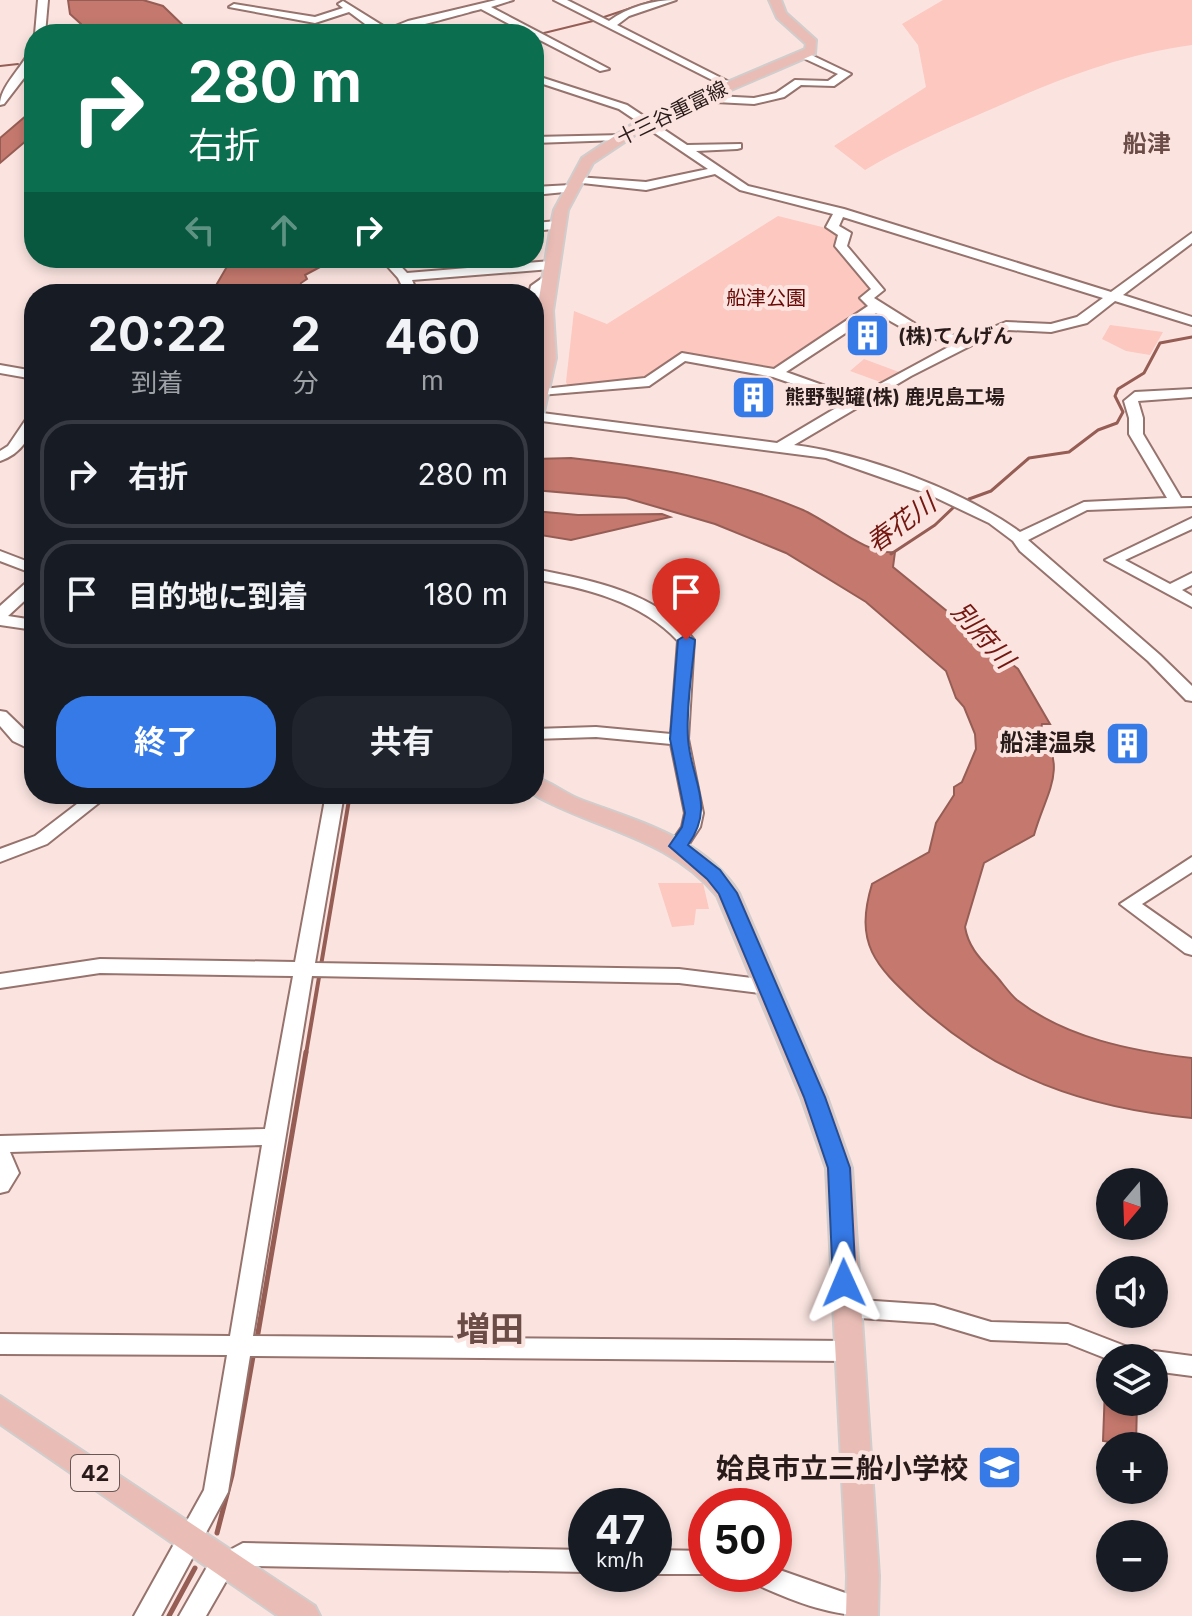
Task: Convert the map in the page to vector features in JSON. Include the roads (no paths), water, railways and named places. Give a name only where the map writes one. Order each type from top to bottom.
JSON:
[{"type":"main road","points":[[775,0],[781,15],[812,43],[811,51],[805,55]]},
{"type":"main road","name":"十三谷重富線","points":[[544,374],[548,358],[545,311],[558,225],[587,161],[645,122],[696,98],[805,55]]},
{"type":"main road","points":[[544,789],[578,807],[678,846],[714,874],[727,893],[814,1097],[839,1168],[863,1576],[862,1613]]},
{"type":"main road","name":"42","points":[[0,1408],[304,1616]]},
{"type":"street","points":[[41,24],[43,0]]},
{"type":"street","points":[[337,0],[372,24]]},
{"type":"street","points":[[420,24],[508,0]]},
{"type":"street","points":[[559,0],[730,85]]},
{"type":"street","points":[[612,24],[625,14],[668,0]]},
{"type":"street","points":[[482,6],[517,24]]},
{"type":"street","points":[[234,7],[315,20],[350,9]]},
{"type":"street","points":[[544,38],[604,69]]},
{"type":"street","points":[[696,98],[754,101],[788,92],[799,82],[830,84],[846,74],[805,55]]},
{"type":"street","points":[[0,102],[24,69]]},
{"type":"street","points":[[544,81],[592,94],[623,107],[754,192],[840,212],[1192,321]]},
{"type":"street","points":[[0,83],[15,85]]},
{"type":"street","points":[[544,140],[619,137]]},
{"type":"street","points":[[684,148],[737,146]]},
{"type":"street","points":[[544,189],[574,184],[646,186],[718,170]]},
{"type":"street","points":[[840,212],[832,227],[845,233],[841,246],[878,290],[866,298],[910,329],[967,342]]},
{"type":"street","points":[[544,226],[558,225]]},
{"type":"street","points":[[782,446],[936,355],[1006,326],[1063,326],[1082,320],[1192,237]]},
{"type":"street","points":[[395,268],[407,284]]},
{"type":"street","points":[[404,277],[550,272]]},
{"type":"street","points":[[539,284],[550,272]]},
{"type":"street","points":[[776,373],[876,307]]},
{"type":"street","points":[[544,354],[548,358]]},
{"type":"street","points":[[544,391],[649,382],[682,357],[776,373],[858,402]]},
{"type":"street","points":[[0,369],[24,373]]},
{"type":"street","points":[[1184,502],[1136,434],[1131,401],[1135,396],[1192,393]]},
{"type":"street","points":[[544,417],[828,454],[909,481],[994,520],[1019,538],[1025,548],[1154,658],[1192,696]]},
{"type":"street","points":[[0,457],[13,449],[24,433]]},
{"type":"street","points":[[1019,538],[1084,506],[1184,502]]},
{"type":"street","points":[[1192,523],[1113,560],[1192,602]]},
{"type":"street","points":[[0,556],[24,565]]},
{"type":"street","points":[[544,577],[633,602],[665,616],[686,640],[679,739],[694,813],[691,827],[678,846]]},
{"type":"street","points":[[1170,591],[1192,578]]},
{"type":"street","points":[[0,617],[24,594]]},
{"type":"street","points":[[0,617],[24,623]]},
{"type":"street","points":[[0,716],[24,740]]},
{"type":"street","points":[[544,734],[596,732],[679,739]]},
{"type":"street","points":[[0,856],[41,840],[88,804]]},
{"type":"street","points":[[147,1616],[216,1492],[262,1347],[274,1137],[309,969],[334,804]]},
{"type":"street","points":[[1192,863],[1129,904],[1192,948]]},
{"type":"street","points":[[0,981],[100,966],[679,976],[768,987]]},
{"type":"street","points":[[0,1144],[274,1137]]},
{"type":"street","points":[[0,1154],[8,1173],[0,1185]]},
{"type":"street","points":[[845,1308],[934,1314],[991,1331],[1068,1334],[1096,1345]]},
{"type":"street","points":[[0,1344],[848,1351]]},
{"type":"street","points":[[1168,1363],[1192,1366]]},
{"type":"street","points":[[192,1616],[228,1563],[243,1554],[568,1561]]},
{"type":"street","points":[[792,1588],[862,1613]]},
{"type":"waterway","points":[[604,17],[652,1]]},
{"type":"waterway","points":[[544,33],[593,21]]},
{"type":"waterway","points":[[0,66],[18,64]]},
{"type":"waterway","name":"春花川","points":[[969,499],[991,491],[1029,458],[1069,452],[1098,430],[1117,423],[1123,412],[1115,396],[1118,389],[1144,373],[1160,343],[1192,337]]},
{"type":"waterway","name":"春花川","points":[[891,554],[935,525],[956,505]]},
{"type":"waterway","points":[[306,1054],[348,804]]},
{"type":"waterway","points":[[257,1339],[306,1052]]},
{"type":"waterway","points":[[217,1533],[232,1475],[254,1351]]},
{"type":"waterway","points":[[169,1616],[195,1568]]},
{"type":"place","name":"(株)てんげん","points":[[867,336]]},
{"type":"place","name":"熊野製罐(株) 鹿児島工場","points":[[754,397]]},
{"type":"place","name":"船津温泉","points":[[1127,743]]},
{"type":"place","name":"姶良市立三船小学校","points":[[999,1468]]},
{"type":"district","name":"船津","points":[[1147,144]]},
{"type":"district","name":"増田","points":[[490,1329]]},
{"type":"park label","name":"船津公園","points":[[766,298]]},
{"type":"water label","name":"別府川","points":[[983,635]]}]
